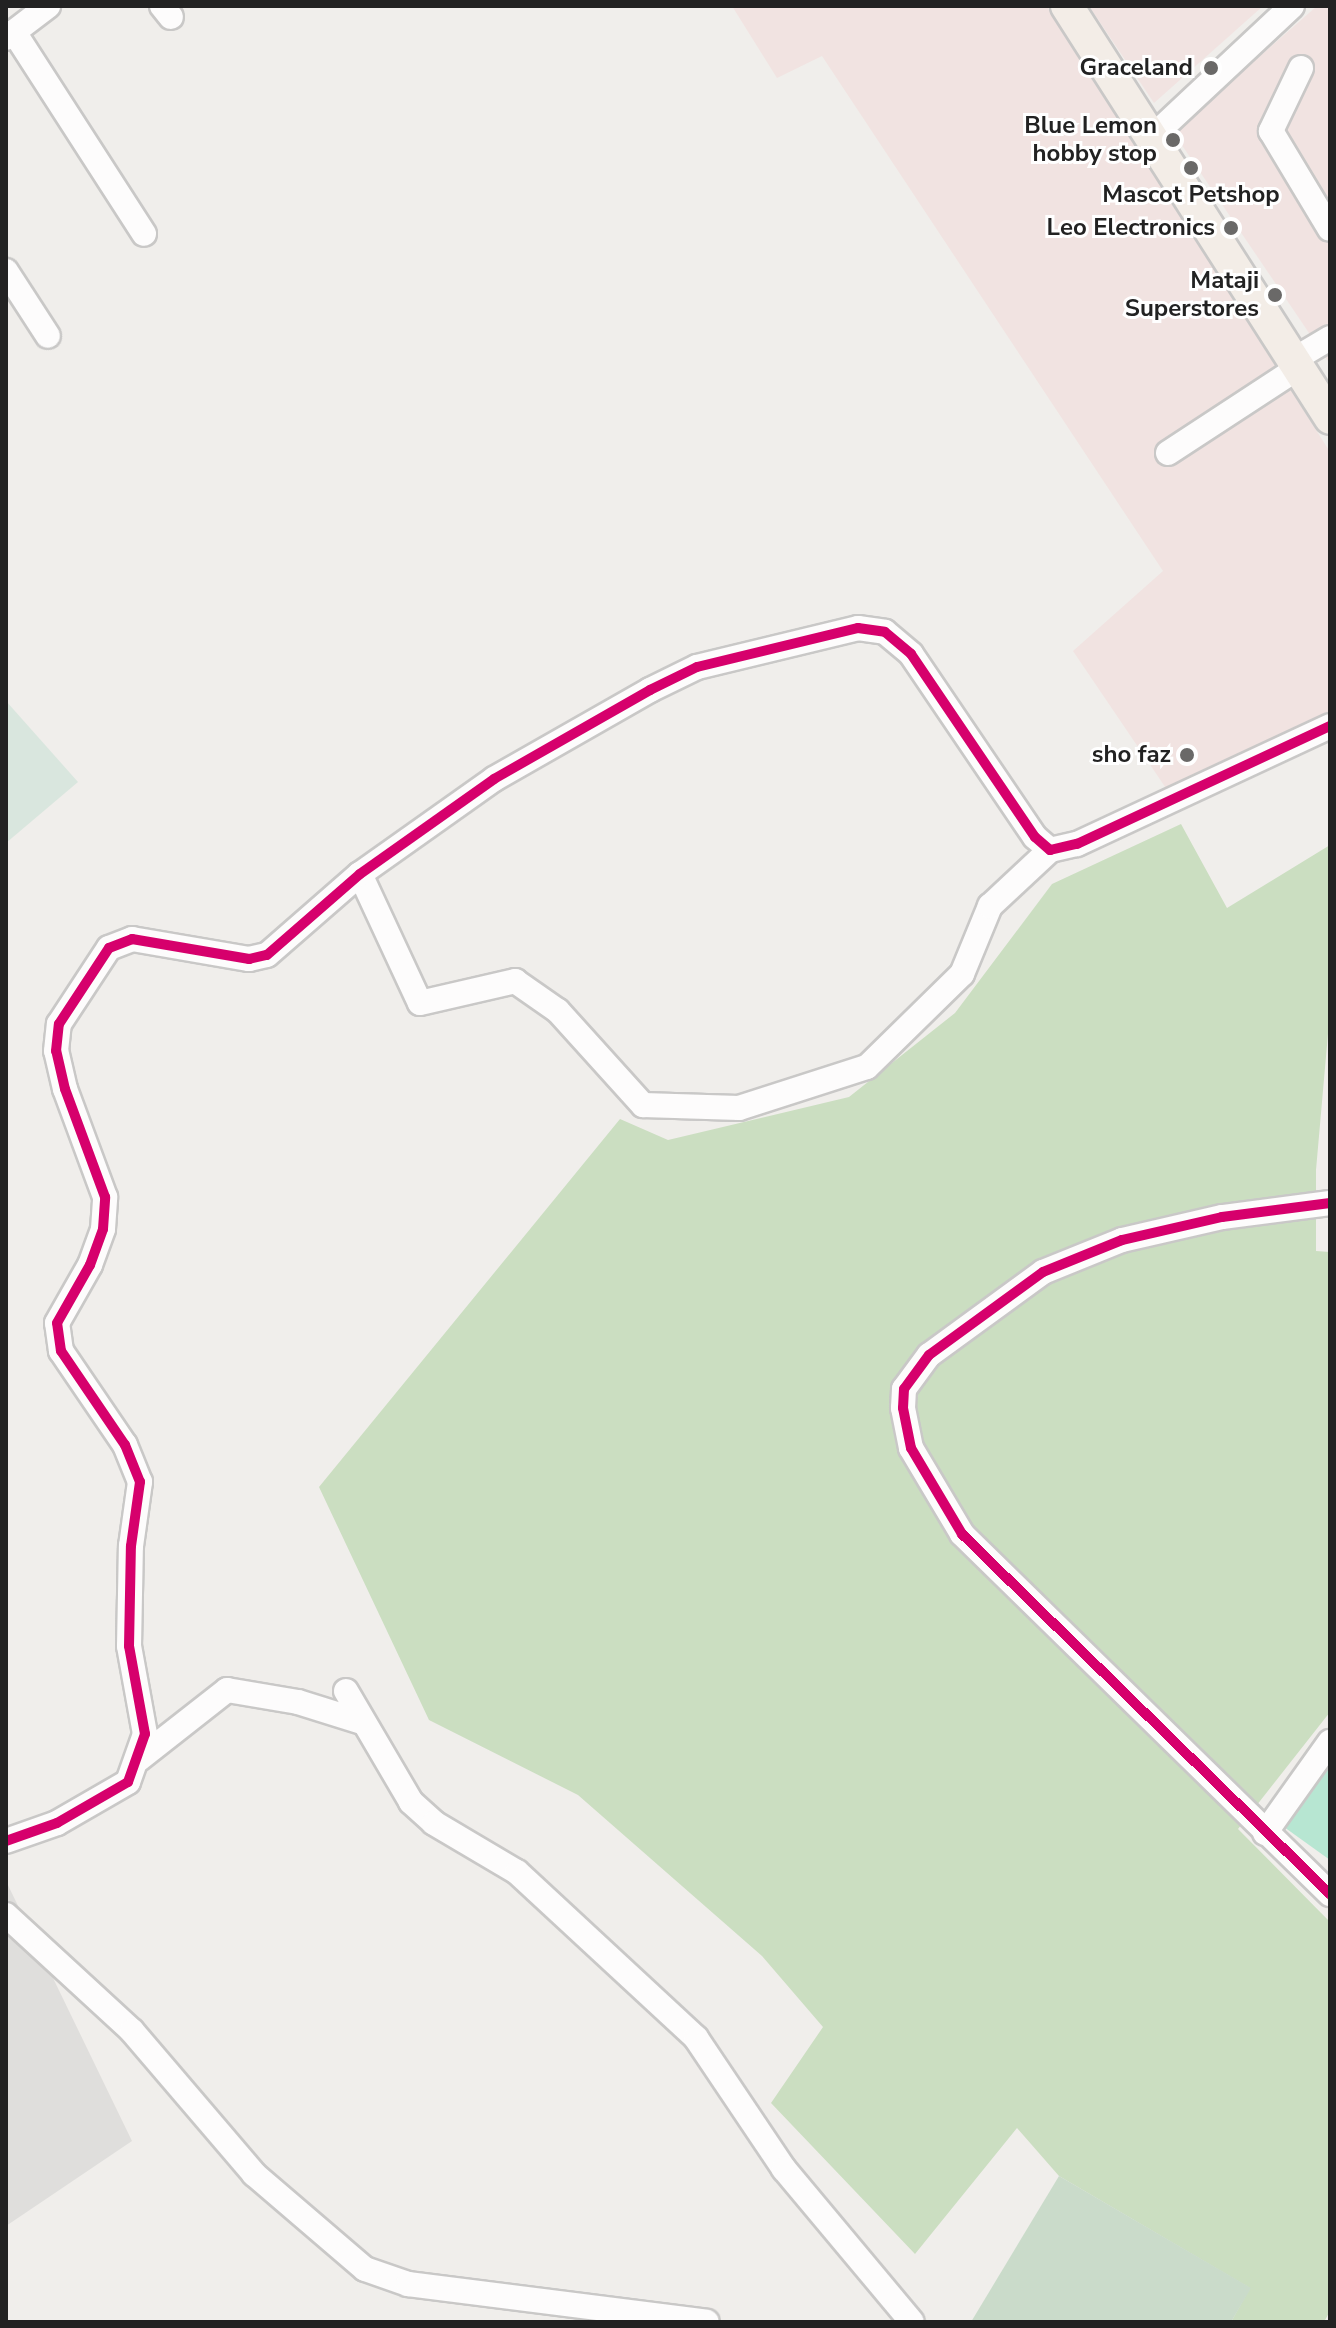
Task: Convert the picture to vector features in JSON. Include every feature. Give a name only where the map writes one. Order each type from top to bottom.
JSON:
[{"type":"main road","points":[[1067,6],[1330,418]]},
{"type":"street","points":[[48,6],[10,35],[144,234]]},
{"type":"street","points":[[1151,138],[1292,6]]},
{"type":"street","points":[[1301,68],[1271,131],[1330,229]]},
{"type":"street","points":[[6,271],[48,336]]},
{"type":"street","points":[[1168,453],[1330,338]]},
{"type":"street","points":[[6,1841],[101,1801],[128,1782],[139,1759],[145,1734],[129,1646],[131,1546],[140,1482],[125,1445],[61,1351],[57,1323],[90,1265],[103,1229],[105,1197],[65,1089],[56,1051],[59,1024],[109,948],[132,939],[249,959],[267,955],[360,874],[494,779],[697,667],[858,628],[885,632],[911,654],[1035,837],[1050,850]]},
{"type":"street","points":[[360,874],[420,1003],[515,981],[558,1011],[643,1105],[739,1108],[867,1067],[962,974],[990,906],[1050,850],[1077,844],[1330,726]]},
{"type":"street","points":[[1330,1203],[1222,1217],[1122,1240],[1043,1272],[983,1311],[929,1355],[904,1389],[911,1448],[962,1534],[1330,1894]]},
{"type":"street","points":[[139,1759],[227,1690],[298,1702],[362,1722]]},
{"type":"street","points":[[346,1691],[411,1802],[434,1823],[517,1872],[696,2038],[784,2169],[911,2322]]},
{"type":"street","points":[[1265,1833],[1330,1742]]},
{"type":"street","points":[[6,1915],[132,2031],[254,2174],[365,2269],[408,2284],[707,2322]]},
{"type":"shaded area","points":[[732,6],[1047,6],[1330,452],[1330,717],[1176,803],[1073,651],[1163,571],[822,56],[777,78]]},
{"type":"shaded area","points":[[1089,6],[1263,6],[1154,103]]},
{"type":"shaded area","points":[[1317,6],[1330,6],[1330,364],[1173,132]]},
{"type":"shaded area","points":[[6,701],[78,782],[6,843]]},
{"type":"shaded area","points":[[6,1881],[132,2141],[6,2226]]},
{"type":"green space","points":[[1181,824],[1227,908],[1330,845],[1330,1011],[1316,1170],[1316,1251],[1330,1252],[1330,1712],[1238,1829],[1330,1922],[1330,2311],[1324,2322],[1231,2322],[1250,2288],[1059,2176],[1017,2128],[915,2254],[771,2103],[823,2027],[762,1956],[578,1795],[429,1720],[319,1487],[620,1119],[668,1140],[849,1097],[955,1013],[1052,884]]},
{"type":"green space","points":[[1330,1764],[1330,1860],[1284,1827]]},
{"type":"green space","points":[[1059,2176],[1251,2288],[1231,2322],[971,2322]]},
{"type":"cycle path","points":[[6,1841],[57,1823],[128,1782],[145,1734],[129,1646],[131,1546],[140,1482],[125,1445],[61,1351],[57,1323],[90,1265],[103,1229],[105,1197],[65,1089],[56,1051],[59,1024],[109,948],[132,939],[249,959],[267,955],[360,874],[494,779],[650,690],[697,667],[858,628],[885,632],[911,654],[1035,837],[1050,850],[1077,844],[1330,726]]},
{"type":"cycle path","points":[[1330,1203],[1222,1217],[1122,1240],[1043,1272],[929,1355],[904,1389],[903,1408],[911,1448],[962,1534],[1330,1894]]},
{"type":"place","name":"Graceland","points":[[1211,68]]},
{"type":"place","name":"Blue Lemon hobby stop","points":[[1173,140]]},
{"type":"place","name":"Mascot Petshop","points":[[1191,168]]},
{"type":"place","name":"Leo Electronics","points":[[1231,228]]},
{"type":"place","name":"Mataji Superstores","points":[[1275,295]]},
{"type":"place","name":"sho faz","points":[[1187,755]]}]
